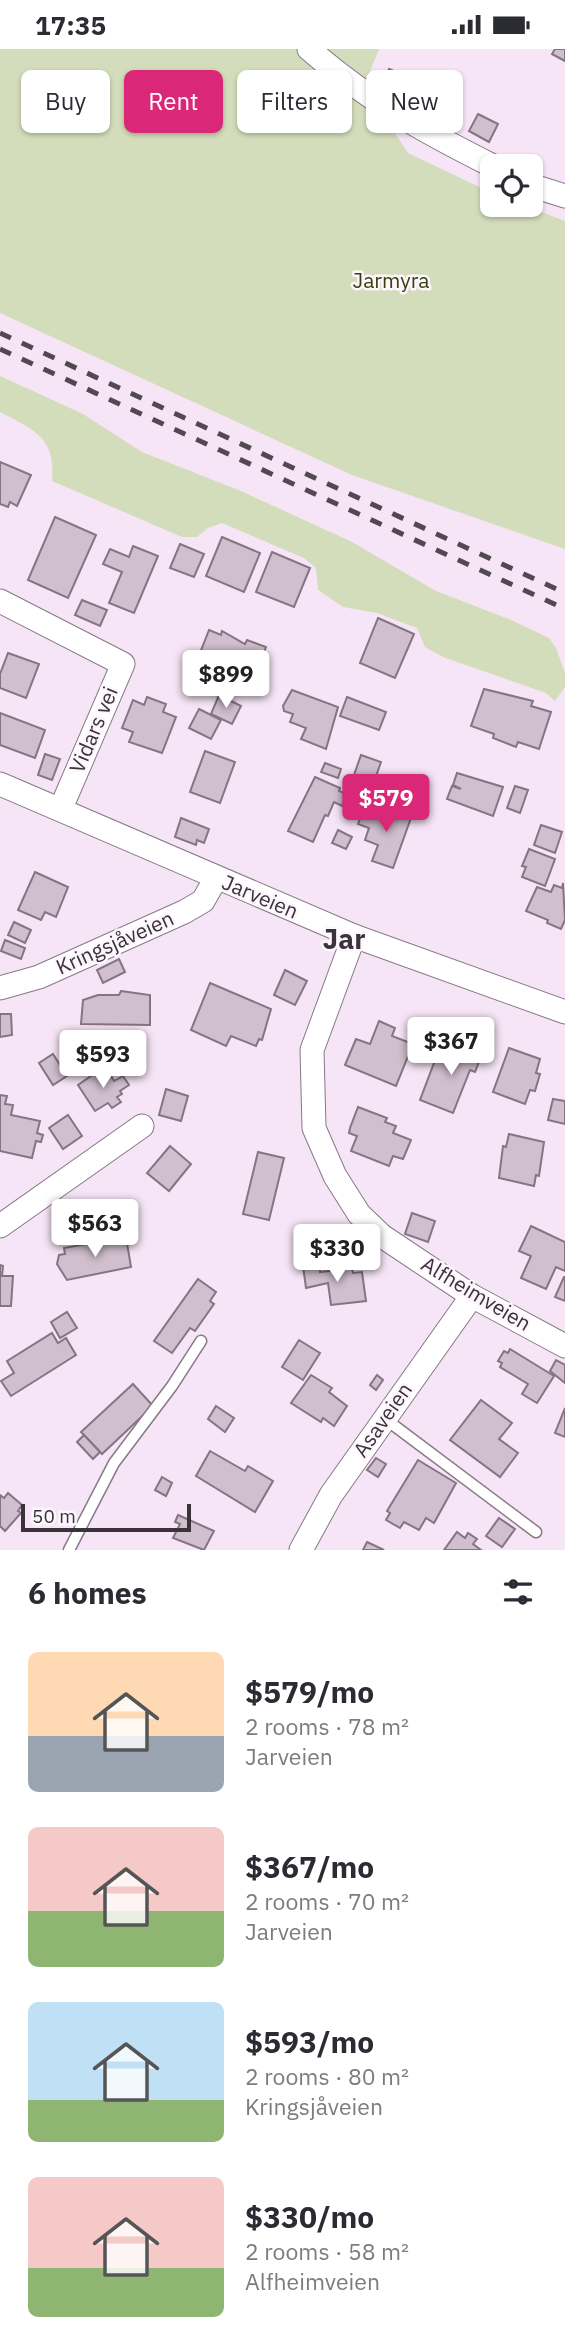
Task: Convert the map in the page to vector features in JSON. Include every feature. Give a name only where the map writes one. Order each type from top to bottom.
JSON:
[{"type":"street","points":[[309,49],[342,79],[388,110],[480,159]]},
{"type":"street","points":[[543,189],[565,196]]},
{"type":"street","name":"Vidars vei","points":[[0,601],[123,664],[61,808]]},
{"type":"street","name":"Jarveien","points":[[0,784],[354,936],[565,1012]]},
{"type":"street","name":"Kringsjåveien","points":[[0,988],[39,977],[184,912],[203,901],[216,878]]},
{"type":"street","name":"Alfheimveien","points":[[354,936],[312,1050],[314,1128],[335,1177],[359,1214],[382,1236],[472,1296],[565,1346]]},
{"type":"street","points":[[0,1226],[142,1126]]},
{"type":"street","name":"Asaveien","points":[[301,1550],[331,1495],[472,1296]]},
{"type":"lane","points":[[69,1550],[114,1463],[172,1386],[201,1341]]},
{"type":"lane","points":[[384,1418],[536,1532]]},
{"type":"green space","name":"Jarmyra","points":[[0,49],[379,49],[370,70],[366,70],[366,133],[395,133],[408,153],[480,187],[480,217],[543,217],[543,213],[565,221],[565,549],[352,475],[0,313]]},
{"type":"green space","points":[[0,376],[83,414],[142,452],[241,491],[352,542],[436,591],[549,638],[556,648],[565,673],[565,687],[555,701],[546,693],[443,657],[425,647],[417,628],[377,613],[343,607],[318,590],[316,568],[304,558],[222,523],[208,528],[197,537],[182,537],[52,481],[50,454],[40,437],[0,412]]},
{"type":"building","points":[[555,49],[565,49],[565,61],[552,54]]},
{"type":"building","points":[[478,114],[498,124],[489,142],[469,131]]},
{"type":"building","points":[[0,462],[31,475],[17,506],[10,502],[8,507],[0,504]]},
{"type":"building","points":[[55,517],[96,535],[68,598],[28,580]]},
{"type":"building","points":[[222,537],[260,553],[244,592],[206,576]]},
{"type":"building","points":[[180,544],[204,554],[194,577],[170,568]]},
{"type":"building","points":[[133,546],[158,556],[134,613],[109,603],[122,572],[103,564],[110,549],[129,557]]},
{"type":"building","points":[[272,552],[310,568],[294,607],[256,592]]},
{"type":"building","points":[[82,600],[107,610],[100,626],[75,615]]},
{"type":"building","points":[[378,618],[414,634],[395,678],[360,663]]},
{"type":"building","points":[[209,630],[221,635],[222,631],[245,644],[247,640],[266,647],[251,684],[235,678],[237,673],[198,658]]},
{"type":"building","points":[[8,653],[39,664],[26,698],[0,688],[0,674]]},
{"type":"building","points":[[484,689],[533,701],[531,706],[551,712],[539,749],[518,742],[516,747],[493,738],[494,734],[471,726]]},
{"type":"building","points":[[292,690],[338,707],[326,749],[301,739],[306,728],[290,722],[293,714],[284,711],[283,706]]},
{"type":"building","points":[[219,695],[241,706],[232,724],[211,714]]},
{"type":"building","points":[[147,697],[166,704],[163,712],[176,717],[162,753],[129,742],[133,732],[122,728],[133,700],[144,705]]},
{"type":"building","points":[[347,697],[386,712],[379,730],[340,716]]},
{"type":"building","points":[[199,709],[221,720],[211,739],[189,728]]},
{"type":"building","points":[[0,713],[45,730],[35,758],[0,745]]},
{"type":"building","points":[[205,751],[235,762],[220,803],[190,792]]},
{"type":"building","points":[[45,754],[60,759],[52,780],[38,775]]},
{"type":"building","points":[[361,755],[381,762],[374,782],[354,775]]},
{"type":"building","points":[[325,763],[341,769],[338,778],[321,772]]},
{"type":"building","points":[[457,773],[503,787],[493,816],[447,799],[452,786],[461,789],[453,785]]},
{"type":"building","points":[[315,777],[347,794],[342,806],[334,802],[313,842],[288,831]]},
{"type":"building","points":[[515,786],[528,790],[520,813],[507,808]]},
{"type":"building","points":[[364,808],[396,819],[399,810],[412,815],[393,868],[372,861],[378,845],[365,840],[369,828],[358,824]]},
{"type":"building","points":[[181,818],[209,829],[204,843],[197,840],[196,845],[175,837]]},
{"type":"building","points":[[541,825],[562,832],[555,853],[534,845]]},
{"type":"building","points":[[338,830],[352,837],[346,849],[332,843]]},
{"type":"building","points":[[529,849],[555,859],[545,886],[522,877],[526,867],[522,866]]},
{"type":"building","points":[[35,872],[68,887],[56,917],[45,912],[41,920],[18,910]]},
{"type":"building","points":[[563,883],[565,920],[561,929],[526,911],[537,887],[551,892],[554,885],[562,888]]},
{"type":"building","points":[[14,922],[31,930],[25,943],[8,935]]},
{"type":"building","points":[[5,940],[25,948],[21,959],[1,951]]},
{"type":"building","points":[[119,959],[125,972],[103,983],[97,970]]},
{"type":"building","points":[[285,970],[307,981],[295,1005],[274,995]]},
{"type":"building","points":[[210,983],[271,1009],[262,1040],[259,1039],[256,1046],[231,1036],[226,1046],[191,1030]]},
{"type":"building","points":[[121,991],[150,995],[150,1025],[81,1024],[83,1000],[98,995],[119,995]]},
{"type":"building","points":[[0,1014],[11,1014],[12,1035],[0,1037]]},
{"type":"building","points":[[379,1021],[395,1028],[392,1036],[413,1044],[396,1086],[345,1065],[356,1039],[370,1044]]},
{"type":"building","points":[[462,1041],[484,1049],[475,1072],[470,1070],[453,1113],[420,1100],[437,1055],[454,1061]]},
{"type":"building","points":[[509,1048],[540,1059],[536,1073],[540,1074],[535,1091],[530,1090],[525,1104],[493,1092]]},
{"type":"building","points":[[53,1054],[67,1076],[53,1085],[39,1063]]},
{"type":"building","points":[[101,1069],[107,1079],[111,1076],[114,1081],[123,1076],[129,1085],[120,1091],[122,1094],[117,1097],[121,1102],[112,1108],[108,1103],[95,1111],[78,1085]]},
{"type":"building","points":[[166,1089],[188,1096],[181,1121],[159,1115]]},
{"type":"building","points":[[0,1095],[7,1096],[5,1104],[13,1105],[11,1115],[40,1121],[37,1133],[43,1135],[41,1142],[36,1141],[32,1158],[0,1151]]},
{"type":"building","points":[[553,1099],[565,1101],[565,1124],[548,1120]]},
{"type":"building","points":[[358,1107],[387,1118],[385,1122],[396,1126],[393,1133],[411,1140],[403,1159],[393,1156],[389,1166],[351,1151],[357,1136],[349,1133]]},
{"type":"building","points":[[68,1115],[82,1136],[63,1149],[49,1128]]},
{"type":"building","points":[[509,1134],[544,1142],[539,1176],[536,1175],[534,1186],[499,1178],[503,1146],[506,1147]]},
{"type":"building","points":[[170,1146],[191,1164],[169,1191],[147,1173]]},
{"type":"building","points":[[258,1152],[284,1158],[269,1220],[243,1214]]},
{"type":"building","points":[[93,1201],[94,1205],[118,1204],[122,1227],[74,1239],[68,1210]]},
{"type":"building","points":[[412,1213],[435,1221],[428,1242],[405,1234]]},
{"type":"building","points":[[531,1226],[565,1242],[565,1271],[556,1267],[546,1289],[521,1278],[531,1256],[519,1251]]},
{"type":"building","points":[[126,1237],[131,1267],[67,1280],[57,1264],[59,1255],[65,1254],[64,1248]]},
{"type":"building","points":[[340,1241],[342,1258],[311,1262],[309,1244]]},
{"type":"building","points":[[320,1264],[320,1272],[352,1268],[353,1273],[362,1272],[366,1301],[331,1305],[328,1283],[306,1288],[303,1266]]},
{"type":"building","points":[[0,1265],[3,1266],[2,1276],[13,1276],[11,1306],[0,1306]]},
{"type":"building","points":[[565,1277],[565,1301],[555,1297]]},
{"type":"building","points":[[198,1279],[216,1292],[210,1301],[214,1304],[195,1331],[190,1328],[172,1353],[154,1341]]},
{"type":"building","points":[[67,1312],[77,1328],[60,1338],[51,1322]]},
{"type":"building","points":[[52,1333],[58,1343],[66,1338],[76,1355],[11,1396],[1,1381],[14,1373],[7,1361]]},
{"type":"building","points":[[299,1340],[320,1353],[303,1380],[282,1367]]},
{"type":"building","points":[[510,1349],[554,1376],[537,1403],[522,1394],[528,1384],[500,1367],[502,1363],[498,1361],[504,1351],[508,1353]]},
{"type":"building","points":[[556,1360],[565,1365],[565,1383],[550,1371]]},
{"type":"building","points":[[311,1375],[332,1388],[329,1392],[347,1406],[334,1426],[323,1418],[321,1422],[291,1403]]},
{"type":"building","points":[[377,1375],[383,1380],[376,1390],[370,1385]]},
{"type":"building","points":[[133,1384],[153,1406],[102,1454],[81,1432]]},
{"type":"building","points":[[481,1400],[512,1423],[499,1439],[518,1453],[500,1477],[450,1440]]},
{"type":"building","points":[[216,1406],[234,1418],[225,1432],[208,1419]]},
{"type":"building","points":[[565,1408],[565,1437],[555,1433]]},
{"type":"building","points":[[84,1435],[100,1452],[93,1459],[77,1442]]},
{"type":"building","points":[[210,1451],[245,1471],[248,1466],[273,1481],[255,1512],[196,1476]]},
{"type":"building","points":[[376,1458],[386,1464],[378,1477],[367,1470]]},
{"type":"building","points":[[418,1460],[456,1483],[434,1523],[426,1518],[419,1530],[404,1522],[400,1528],[386,1520],[390,1513],[387,1511]]},
{"type":"building","points":[[162,1477],[172,1483],[166,1496],[155,1490]]},
{"type":"building","points":[[8,1493],[22,1505],[18,1511],[21,1513],[5,1531],[0,1526],[0,1495],[4,1498]]},
{"type":"building","points":[[178,1515],[214,1531],[204,1550],[173,1538],[180,1524],[175,1522]]},
{"type":"building","points":[[499,1518],[515,1529],[502,1547],[486,1536]]},
{"type":"building","points":[[457,1532],[465,1538],[468,1533],[477,1539],[473,1544],[481,1550],[444,1550]]},
{"type":"building","points":[[367,1542],[384,1550],[363,1550]]},
{"type":"railway","points":[[0,333],[565,593]]},
{"type":"railway","points":[[0,349],[565,609]]},
{"type":"district","name":"Jar","points":[[344,939]]}]
